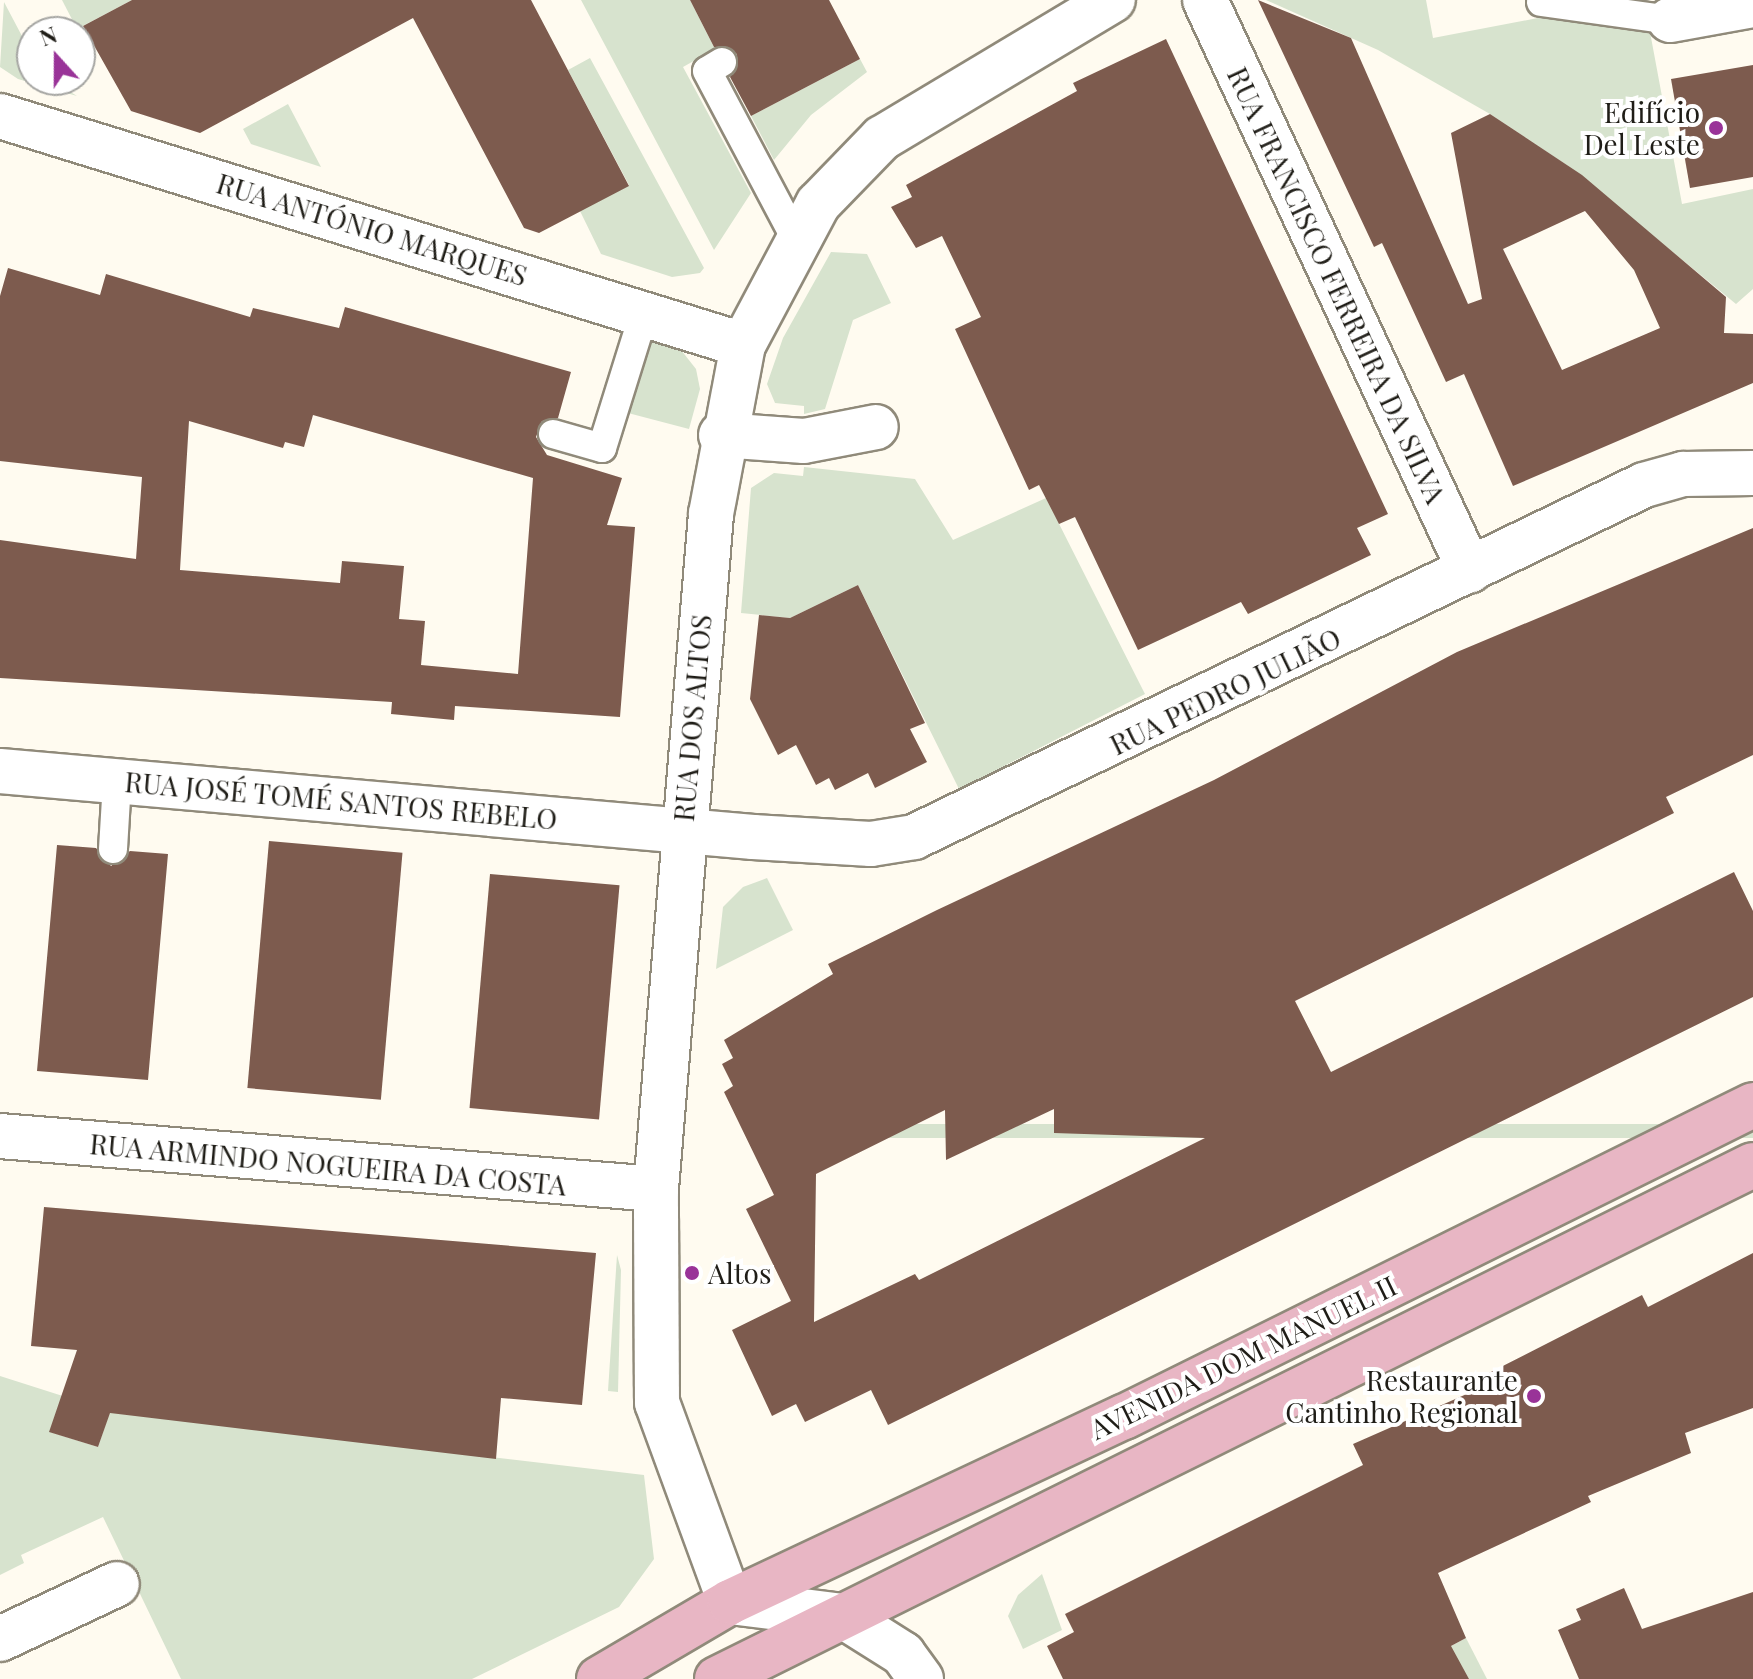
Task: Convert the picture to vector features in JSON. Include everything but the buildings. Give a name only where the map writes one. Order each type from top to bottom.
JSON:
[{"type":"main road","name":"AVENIDA DOM MANUEL II","points":[[599,1679],[730,1602],[1124,1417],[1753,1105]]},
{"type":"main road","name":"AVENIDA DOM MANUEL II","points":[[717,1679],[1753,1165]]},
{"type":"street","name":"RUA DOS ALTOS","points":[[730,1602],[657,1403],[656,1189],[682,830],[721,435],[743,345],[796,239],[818,204],[882,138],[1113,0]]},
{"type":"street","name":"RUA FRANCISCO FERREIRA DA SILVA","points":[[1205,0],[1470,571]]},
{"type":"street","points":[[1670,20],[1753,5]]},
{"type":"street","name":"RUA ANTÓNIO MARQUES","points":[[0,116],[743,345]]},
{"type":"street","points":[[721,435],[804,441],[876,427]]},
{"type":"street","name":"RUA PEDRO JULIÃO","points":[[682,830],[871,844],[914,837],[1644,485],[1683,474],[1753,473]]},
{"type":"street","name":"RUA JOSÉ TOMÉ SANTOS REBELO","points":[[0,771],[682,830]]},
{"type":"street","name":"RUA ARMINDO NOGUEIRA DA COSTA","points":[[0,1136],[656,1189]]},
{"type":"street","points":[[0,1639],[117,1584]]},
{"type":"street","points":[[730,1602],[843,1616],[903,1654],[921,1679]]},
{"type":"lane","points":[[1541,2],[1607,6],[1670,20]]},
{"type":"lane","points":[[722,62],[707,71],[796,239]]},
{"type":"lane","points":[[553,434],[602,448],[644,313]]},
{"type":"lane","points":[[113,849],[117,781]]},
{"type":"green space","points":[[62,0],[132,0],[96,19],[96,16],[70,16]]},
{"type":"green space","points":[[581,0],[690,0],[715,49],[683,67],[751,193],[714,250]]},
{"type":"green space","points":[[1266,0],[1426,0],[1433,38],[1543,17],[1650,32],[1682,204],[1753,189],[1753,289],[1736,304],[1568,166],[1490,114],[1378,50]]},
{"type":"green space","points":[[4,2],[16,25],[16,78],[0,67]]},
{"type":"green space","points":[[590,58],[704,268],[700,273],[672,277],[601,254],[580,211],[629,185],[568,70]]},
{"type":"green space","points":[[860,59],[867,72],[811,115],[774,160],[751,116]]},
{"type":"green space","points":[[288,104],[321,167],[251,144],[243,129]]},
{"type":"green space","points":[[831,252],[867,254],[891,303],[853,320],[825,409],[804,414],[804,406],[775,403],[767,384],[783,338]]},
{"type":"green space","points":[[651,342],[681,350],[696,369],[700,389],[689,429],[628,413]]},
{"type":"green space","points":[[804,467],[915,479],[953,540],[1046,498],[1145,694],[959,789],[858,585],[790,618],[741,613],[751,488],[774,473],[803,476]]},
{"type":"green space","points":[[767,878],[793,930],[716,969],[723,907],[743,887]]},
{"type":"green space","points":[[878,1124],[1753,1124],[1753,1138],[878,1138]]},
{"type":"green space","points":[[617,1255],[621,1270],[618,1392],[608,1391]]},
{"type":"green space","points":[[0,1376],[116,1413],[644,1475],[654,1559],[619,1607],[472,1679],[181,1679],[103,1517],[21,1555],[24,1563],[0,1575]],"holes":[[[108,1417],[98,1447],[50,1432]]]},
{"type":"green space","points":[[1042,1574],[1062,1630],[1023,1649],[1008,1616],[1018,1595]]},
{"type":"green space","points":[[1466,1638],[1487,1679],[1403,1679],[1400,1674]]},
{"type":"place","name":"Edifício Del Leste","points":[[1716,128]]},
{"type":"place","name":"Altos","points":[[692,1273]]},
{"type":"place","name":"Restaurante Cantinho Regional","points":[[1534,1396]]}]
